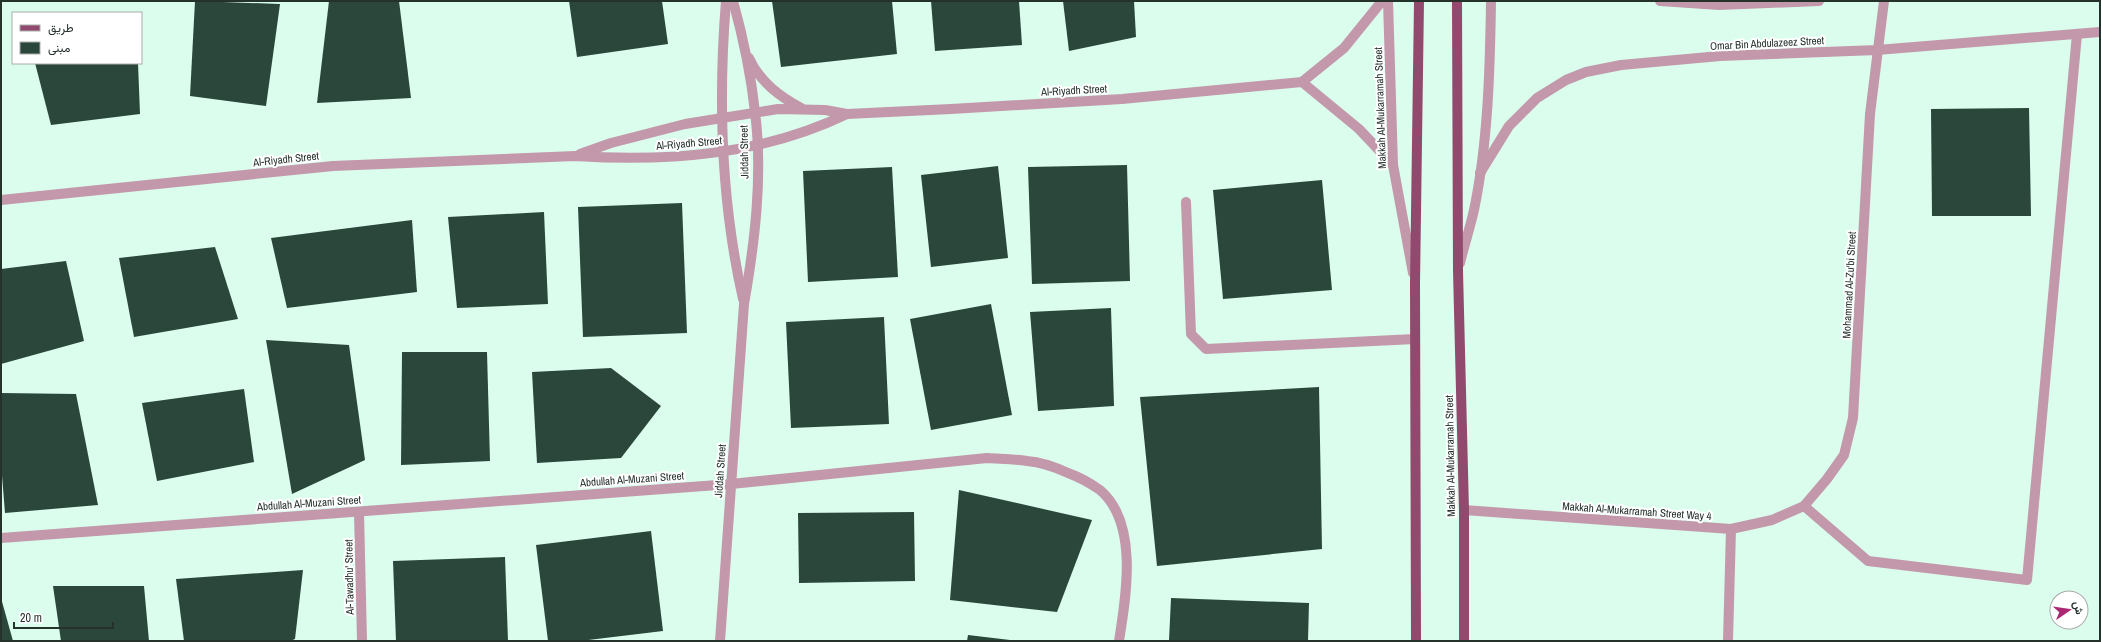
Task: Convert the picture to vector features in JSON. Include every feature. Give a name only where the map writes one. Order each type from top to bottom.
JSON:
[{"type":"main road","name":"Makkah Al-Mukarramah Street","points":[[1416,641],[1415,284],[1419,1]]},
{"type":"main road","name":"Makkah Al-Mukarramah Street","points":[[1458,1],[1458,271],[1464,510],[1464,641]]},
{"type":"street","name":"Jiddah Street","points":[[726,1],[723,50],[722,118],[724,152],[730,228],[744,304]]},
{"type":"street","name":"Jiddah Street","points":[[720,641],[744,304],[755,225],[757,146],[755,112],[744,46],[733,1]]},
{"type":"street","points":[[1382,1],[1344,48],[1302,82],[1359,129],[1393,165]]},
{"type":"street","name":"Makkah Al-Mukarramah Street","points":[[1388,1],[1393,165],[1415,284]]},
{"type":"street","name":"Makkah Al-Mukarramah Street","points":[[1458,271],[1474,211],[1480,173],[1490,72],[1491,1]]},
{"type":"street","points":[[1660,1],[1719,5],[1820,1]]},
{"type":"street","name":"Mohammad Al-Zu'bi Street","points":[[1804,506],[1827,479],[1844,455],[1853,418],[1870,114],[1884,1]]},
{"type":"street","name":"Omar Bin Abdulazeez Street","points":[[1480,173],[1509,126],[1538,98],[1566,80],[1586,72],[1621,65],[1720,56],[1877,50],[2100,32]]},
{"type":"street","points":[[1804,506],[1868,561],[2028,580],[2077,34]]},
{"type":"street","points":[[744,46],[753,66],[766,84],[782,98],[801,108]]},
{"type":"street","name":"Al-Riyadh Street","points":[[575,156],[648,133],[755,112],[801,108],[847,114],[1122,99],[1302,82]]},
{"type":"street","name":"Al-Riyadh Street","points":[[1,200],[333,166],[575,156],[650,158],[724,152],[757,146],[803,134],[847,114]]},
{"type":"street","points":[[1186,202],[1191,334],[1206,350],[1415,339]]},
{"type":"street","name":"Abdullah Al-Muzani Street","points":[[1,538],[731,484],[987,458],[1028,461],[1052,466],[1072,474],[1100,490],[1114,507],[1123,532],[1127,559],[1125,602],[1119,641]]},
{"type":"street","name":"Makkah Al-Mukarramah Street Way 4","points":[[1464,510],[1731,529],[1772,520],[1804,506]]},
{"type":"street","name":"Al-Tawadhu' Street","points":[[359,512],[362,641]]},
{"type":"street","points":[[1728,641],[1731,529]]},
{"type":"building","points":[[195,1],[280,4],[266,106],[190,96]]},
{"type":"building","points":[[329,1],[399,1],[411,98],[317,103]]},
{"type":"building","points":[[569,1],[662,1],[668,44],[577,57]]},
{"type":"building","points":[[772,1],[892,1],[897,54],[781,67]]},
{"type":"building","points":[[931,1],[1019,1],[1022,45],[935,51]]},
{"type":"building","points":[[1063,1],[1134,1],[1136,37],[1069,51]]},
{"type":"building","points":[[35,64],[138,64],[140,114],[51,125]]},
{"type":"building","points":[[2029,108],[2031,216],[1932,216],[1931,109]]},
{"type":"building","points":[[1127,165],[1130,281],[1032,284],[1028,167]]},
{"type":"building","points":[[998,166],[1008,258],[931,267],[921,175]]},
{"type":"building","points":[[892,167],[898,277],[808,282],[803,171]]},
{"type":"building","points":[[1322,180],[1332,290],[1223,299],[1213,190]]},
{"type":"building","points":[[682,203],[687,333],[583,337],[578,207]]},
{"type":"building","points":[[544,212],[548,304],[457,308],[448,217]]},
{"type":"building","points":[[412,220],[417,292],[287,308],[271,238]]},
{"type":"building","points":[[215,247],[238,319],[134,337],[119,258]]},
{"type":"building","points":[[66,261],[84,341],[1,364],[1,269]]},
{"type":"building","points":[[991,304],[1012,415],[931,430],[910,319]]},
{"type":"building","points":[[1111,308],[1114,406],[1038,411],[1030,312]]},
{"type":"building","points":[[884,317],[889,424],[791,428],[786,322]]},
{"type":"building","points":[[266,340],[349,345],[365,460],[292,494]]},
{"type":"building","points":[[402,352],[487,352],[490,461],[401,465]]},
{"type":"building","points":[[611,368],[661,406],[621,458],[537,463],[532,372]]},
{"type":"building","points":[[1319,387],[1322,549],[1157,566],[1140,397]]},
{"type":"building","points":[[244,389],[254,462],[157,481],[142,403]]},
{"type":"building","points":[[1,393],[76,394],[98,505],[5,513],[1,463]]},
{"type":"building","points":[[959,490],[1092,520],[1057,612],[950,600]]},
{"type":"building","points":[[914,512],[915,581],[799,583],[798,513]]},
{"type":"building","points":[[651,531],[663,631],[580,641],[548,641],[536,545]]},
{"type":"building","points":[[505,557],[508,641],[396,641],[393,561]]},
{"type":"building","points":[[303,570],[295,639],[290,641],[184,641],[176,579]]},
{"type":"building","points":[[53,586],[144,586],[149,641],[61,641]]},
{"type":"building","points":[[1,598],[13,641],[1,641]]},
{"type":"building","points":[[1171,598],[1309,603],[1308,641],[1169,641]]},
{"type":"building","points":[[968,635],[1010,640],[967,641]]}]
